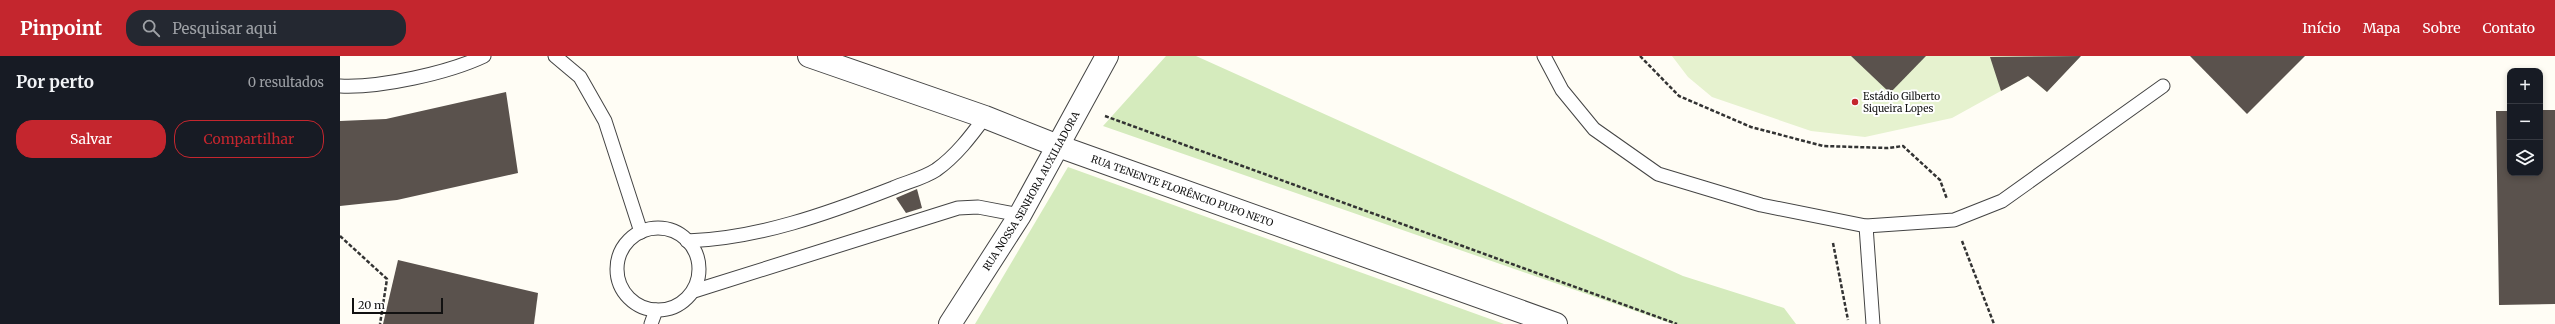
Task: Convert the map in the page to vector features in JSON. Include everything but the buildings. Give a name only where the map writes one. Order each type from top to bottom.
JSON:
[{"type":"street","name":"RUA TENENTE FLORÊNCIO PUPO NETO","points":[[809,56],[985,117],[1058,146],[1556,324]]},
{"type":"street","name":"RUA NOSSA SENHORA AUXILIADORA","points":[[950,324],[1020,216],[1107,56]]},
{"type":"lane","points":[[340,86],[407,79],[484,56]]},
{"type":"lane","points":[[555,56],[580,77],[606,121],[641,232]]},
{"type":"lane","points":[[1544,56],[1562,90],[1594,129],[1658,174],[1761,205],[1866,226],[1954,220],[2002,201],[2163,86]]},
{"type":"lane","points":[[688,240],[744,235],[783,225],[879,193],[934,171],[967,141],[985,117]]},
{"type":"lane","points":[[694,291],[958,208],[978,208],[1020,216]]},
{"type":"lane","points":[[1866,226],[1873,324]]},
{"type":"lane","points":[[657,228],[674,231],[688,240],[697,256],[699,274],[694,291],[684,302],[670,309],[656,310],[638,305],[625,293],[618,276],[619,258],[627,243],[641,232],[657,228]]},
{"type":"lane","points":[[651,324],[656,310]]},
{"type":"path","points":[[1640,56],[1679,96],[1751,127],[1823,146],[1888,148],[1903,146],[1940,180],[1994,324]]},
{"type":"path","points":[[1106,109],[1103,115],[1677,324]]},
{"type":"path","points":[[340,236],[387,279],[380,324]]},
{"type":"green space","points":[[1166,56],[1196,56],[1683,276],[1784,308],[1796,324],[1673,324],[1103,126]]},
{"type":"green space","name":"Estádio Gilberto Siqueira Lopes","points":[[1672,56],[2078,56],[2047,92],[2028,76],[1952,118],[1865,137],[1811,131],[1712,97],[1688,77]]},
{"type":"green space","points":[[1068,167],[1504,324],[975,324]]},
{"type":"place","name":"Estádio Gilberto Siqueira Lopes","points":[[1855,102]]}]
